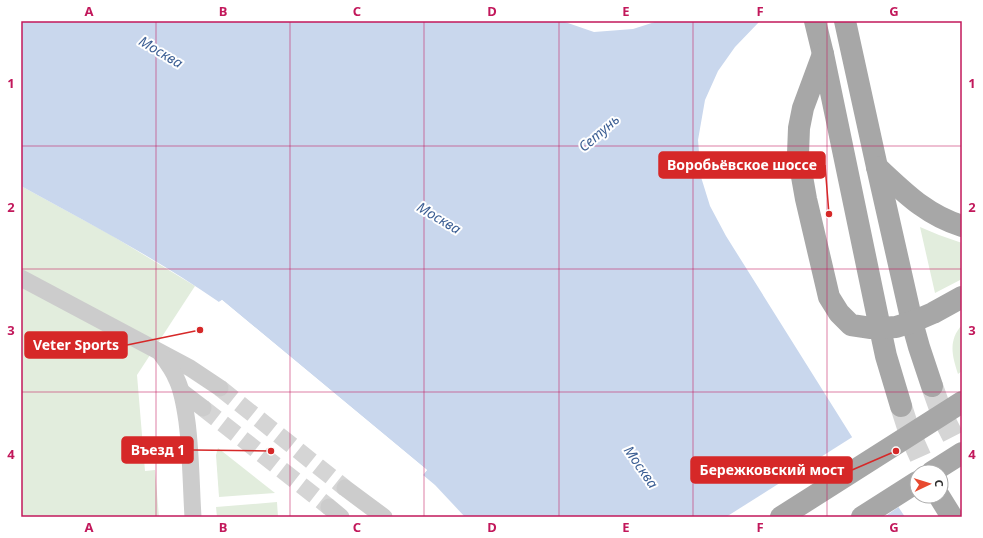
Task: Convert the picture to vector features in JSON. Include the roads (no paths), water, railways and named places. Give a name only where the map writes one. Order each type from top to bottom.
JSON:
[{"type":"main road","points":[[815,21],[886,356],[901,406]]},
{"type":"main road","points":[[845,21],[912,322],[932,386]]},
{"type":"main road","points":[[823,54],[803,108],[799,128],[798,154],[806,199],[829,297],[839,313],[851,325],[880,328],[896,327],[912,322],[933,313],[962,297]]},
{"type":"main road","points":[[877,167],[906,195],[927,211],[962,226]]},
{"type":"main road","points":[[782,517],[962,402]]},
{"type":"main road","points":[[945,464],[962,453]]},
{"type":"main road","points":[[862,517],[909,487]]},
{"type":"street","points":[[21,278],[190,368],[220,388]]},
{"type":"street","points":[[158,351],[169,365],[182,392],[189,439],[193,517]]},
{"type":"street","points":[[182,392],[203,408]]},
{"type":"street","points":[[345,488],[384,517]]},
{"type":"water","points":[[21,21],[562,21],[594,32],[633,29],[658,21],[760,21],[735,47],[718,71],[705,100],[698,140],[701,177],[710,206],[726,236],[852,437],[905,517],[465,517],[435,485],[423,475],[427,470],[222,300],[219,302],[146,256],[21,186]]},
{"type":"tunnel","points":[[932,386],[943,417],[962,454]]},
{"type":"tunnel","points":[[220,388],[345,488]]},
{"type":"tunnel","points":[[901,406],[910,434],[923,464]]},
{"type":"tunnel","points":[[203,408],[329,507]]},
{"type":"place","name":"Воробьёвское шоссе","points":[[829,214]]},
{"type":"place","name":"Veter Sports","points":[[200,330]]},
{"type":"place","name":"Въезд 1","points":[[271,451]]},
{"type":"place","name":"Бережковский мост","points":[[896,451]]},
{"type":"water label","name":"Москва","points":[[161,52]]},
{"type":"water label","name":"Сетунь","points":[[599,133]]},
{"type":"water label","name":"Москва","points":[[439,218]]},
{"type":"water label","name":"Москва","points":[[641,467]]}]
